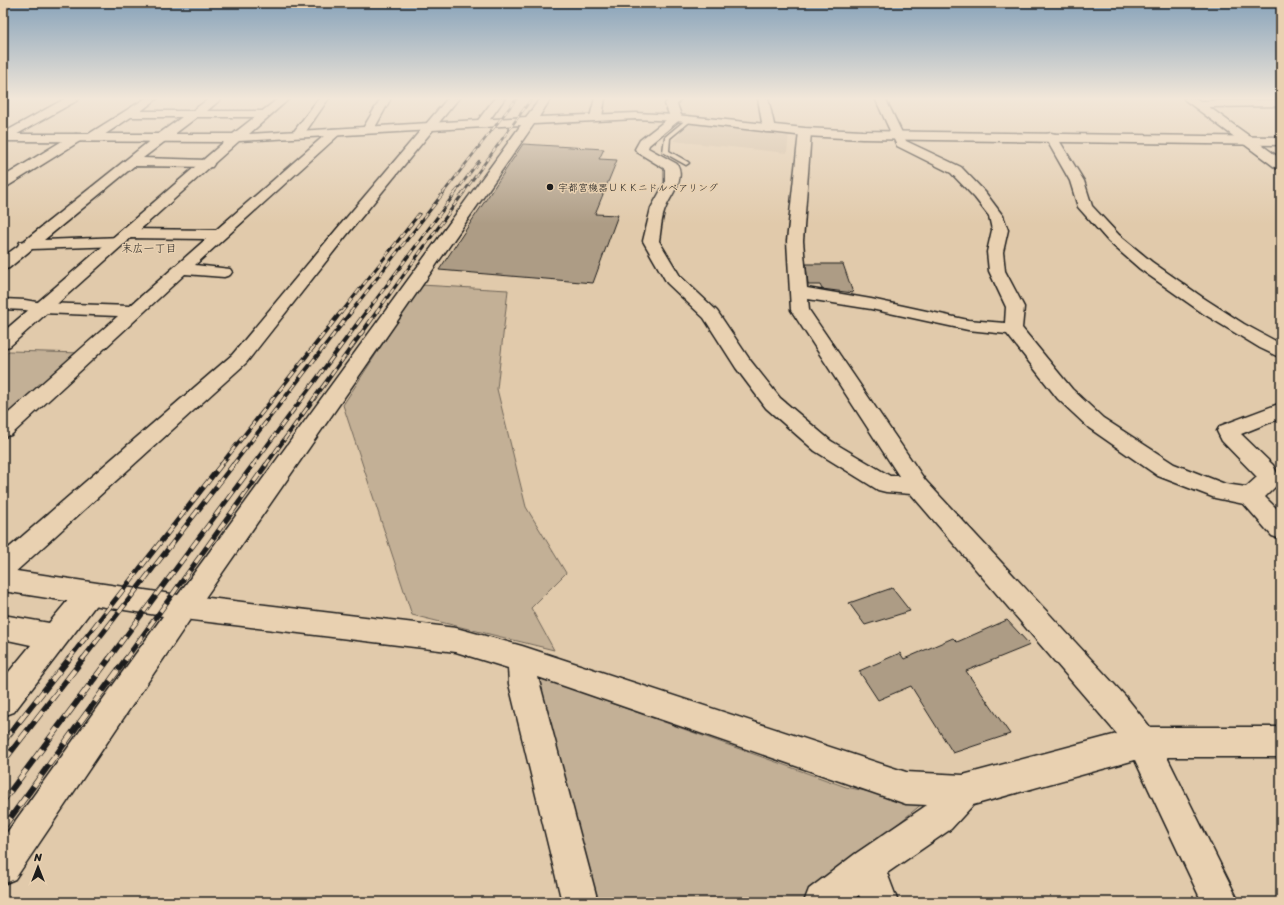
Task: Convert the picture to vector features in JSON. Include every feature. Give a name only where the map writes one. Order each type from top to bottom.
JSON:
[{"type":"main road","points":[[3,183],[72,140]]},
{"type":"main road","points":[[3,265],[158,140]]},
{"type":"main road","points":[[3,342],[234,140]]},
{"type":"main road","points":[[3,430],[134,311],[327,140]]},
{"type":"main road","points":[[3,568],[238,359],[417,140]]},
{"type":"main road","points":[[3,866],[184,607],[515,140]]},
{"type":"main road","points":[[648,140],[644,143],[641,149],[672,167],[672,183],[658,208],[651,241],[673,279],[711,315],[743,364],[773,403],[823,446],[886,484],[917,486]]},
{"type":"main road","points":[[804,140],[795,241],[800,310],[917,486],[1115,707],[1143,742],[1221,902]]},
{"type":"main road","points":[[900,140],[901,143],[956,170],[980,195],[996,216],[1000,230],[994,252],[997,271],[1015,308],[1013,329],[1065,394],[1096,423],[1166,470],[1224,492],[1251,497],[1281,528]]},
{"type":"main road","points":[[1053,140],[1077,181],[1085,207],[1131,254],[1188,296],[1247,335],[1281,352]]},
{"type":"main road","points":[[1248,140],[1281,165]]},
{"type":"main road","points":[[1256,140],[1281,141]]},
{"type":"main road","points":[[132,162],[207,164]]},
{"type":"main road","points":[[3,246],[124,237],[219,236]]},
{"type":"main road","points":[[182,269],[224,272]]},
{"type":"main road","points":[[798,292],[871,304],[968,324],[1013,329]]},
{"type":"main road","points":[[3,304],[25,305],[42,308],[134,311]]},
{"type":"main road","points":[[1251,497],[1269,479],[1265,471],[1230,436],[1228,431],[1281,410]]},
{"type":"main road","points":[[3,580],[88,594],[184,607],[456,640],[522,659],[906,788],[963,791],[1143,742],[1281,742]]},
{"type":"main road","points":[[3,702],[88,594]]},
{"type":"main road","points":[[3,627],[55,637]]},
{"type":"main road","points":[[522,659],[524,684],[580,902]]},
{"type":"main road","points":[[822,902],[867,866],[939,817],[963,791]]},
{"type":"main road","points":[[867,866],[880,902]]},
{"type":"lane","points":[[668,140],[666,152],[686,163]]},
{"type":"shaded area","points":[[674,140],[788,140],[787,153]]},
{"type":"shaded area","points":[[421,285],[508,290],[497,389],[526,507],[566,573],[531,608],[554,650],[412,615],[343,405]]},
{"type":"shaded area","points":[[9,351],[82,353],[3,426],[3,356]]},
{"type":"shaded area","points":[[538,677],[846,787],[923,803],[804,902],[592,902]]},
{"type":"building","name":"宇都宮機器ＵＫＫニドルベアリング","points":[[523,144],[604,149],[599,159],[617,160],[595,214],[618,215],[593,283],[439,270]]},
{"type":"building","points":[[806,264],[843,264],[853,293],[822,289],[820,285],[808,285]]},
{"type":"building","points":[[892,588],[910,611],[865,625],[849,603]]},
{"type":"building","points":[[1007,620],[1030,645],[966,671],[1010,734],[953,753],[911,686],[878,700],[859,671],[900,653],[904,659],[953,638],[957,642]]},
{"type":"railway","points":[[443,193],[484,140]]},
{"type":"railway","points":[[463,193],[501,140]]},
{"type":"railway","points":[[455,193],[479,161]]},
{"type":"railway","points":[[350,313],[444,192]]},
{"type":"railway","points":[[366,313],[456,192]]},
{"type":"railway","points":[[376,313],[464,192]]},
{"type":"railway","points":[[341,313],[419,214]]},
{"type":"railway","points":[[220,466],[341,312]]},
{"type":"railway","points":[[232,466],[351,312]]},
{"type":"railway","points":[[252,466],[366,312]]},
{"type":"railway","points":[[265,466],[377,312]]},
{"type":"railway","points":[[68,660],[221,465]]},
{"type":"railway","points":[[82,660],[233,465]]},
{"type":"railway","points":[[108,660],[253,465]]},
{"type":"railway","points":[[125,660],[266,465]]},
{"type":"railway","points":[[3,742],[69,659]]},
{"type":"railway","points":[[3,762],[83,659]]},
{"type":"railway","points":[[3,801],[109,659]]},
{"type":"railway","points":[[3,828],[126,659]]},
{"type":"place","name":"宇都宮機器ＵＫＫニドルベアリング","points":[[550,187]]},
{"type":"district","name":"末広一丁目","points":[[149,248]]}]
